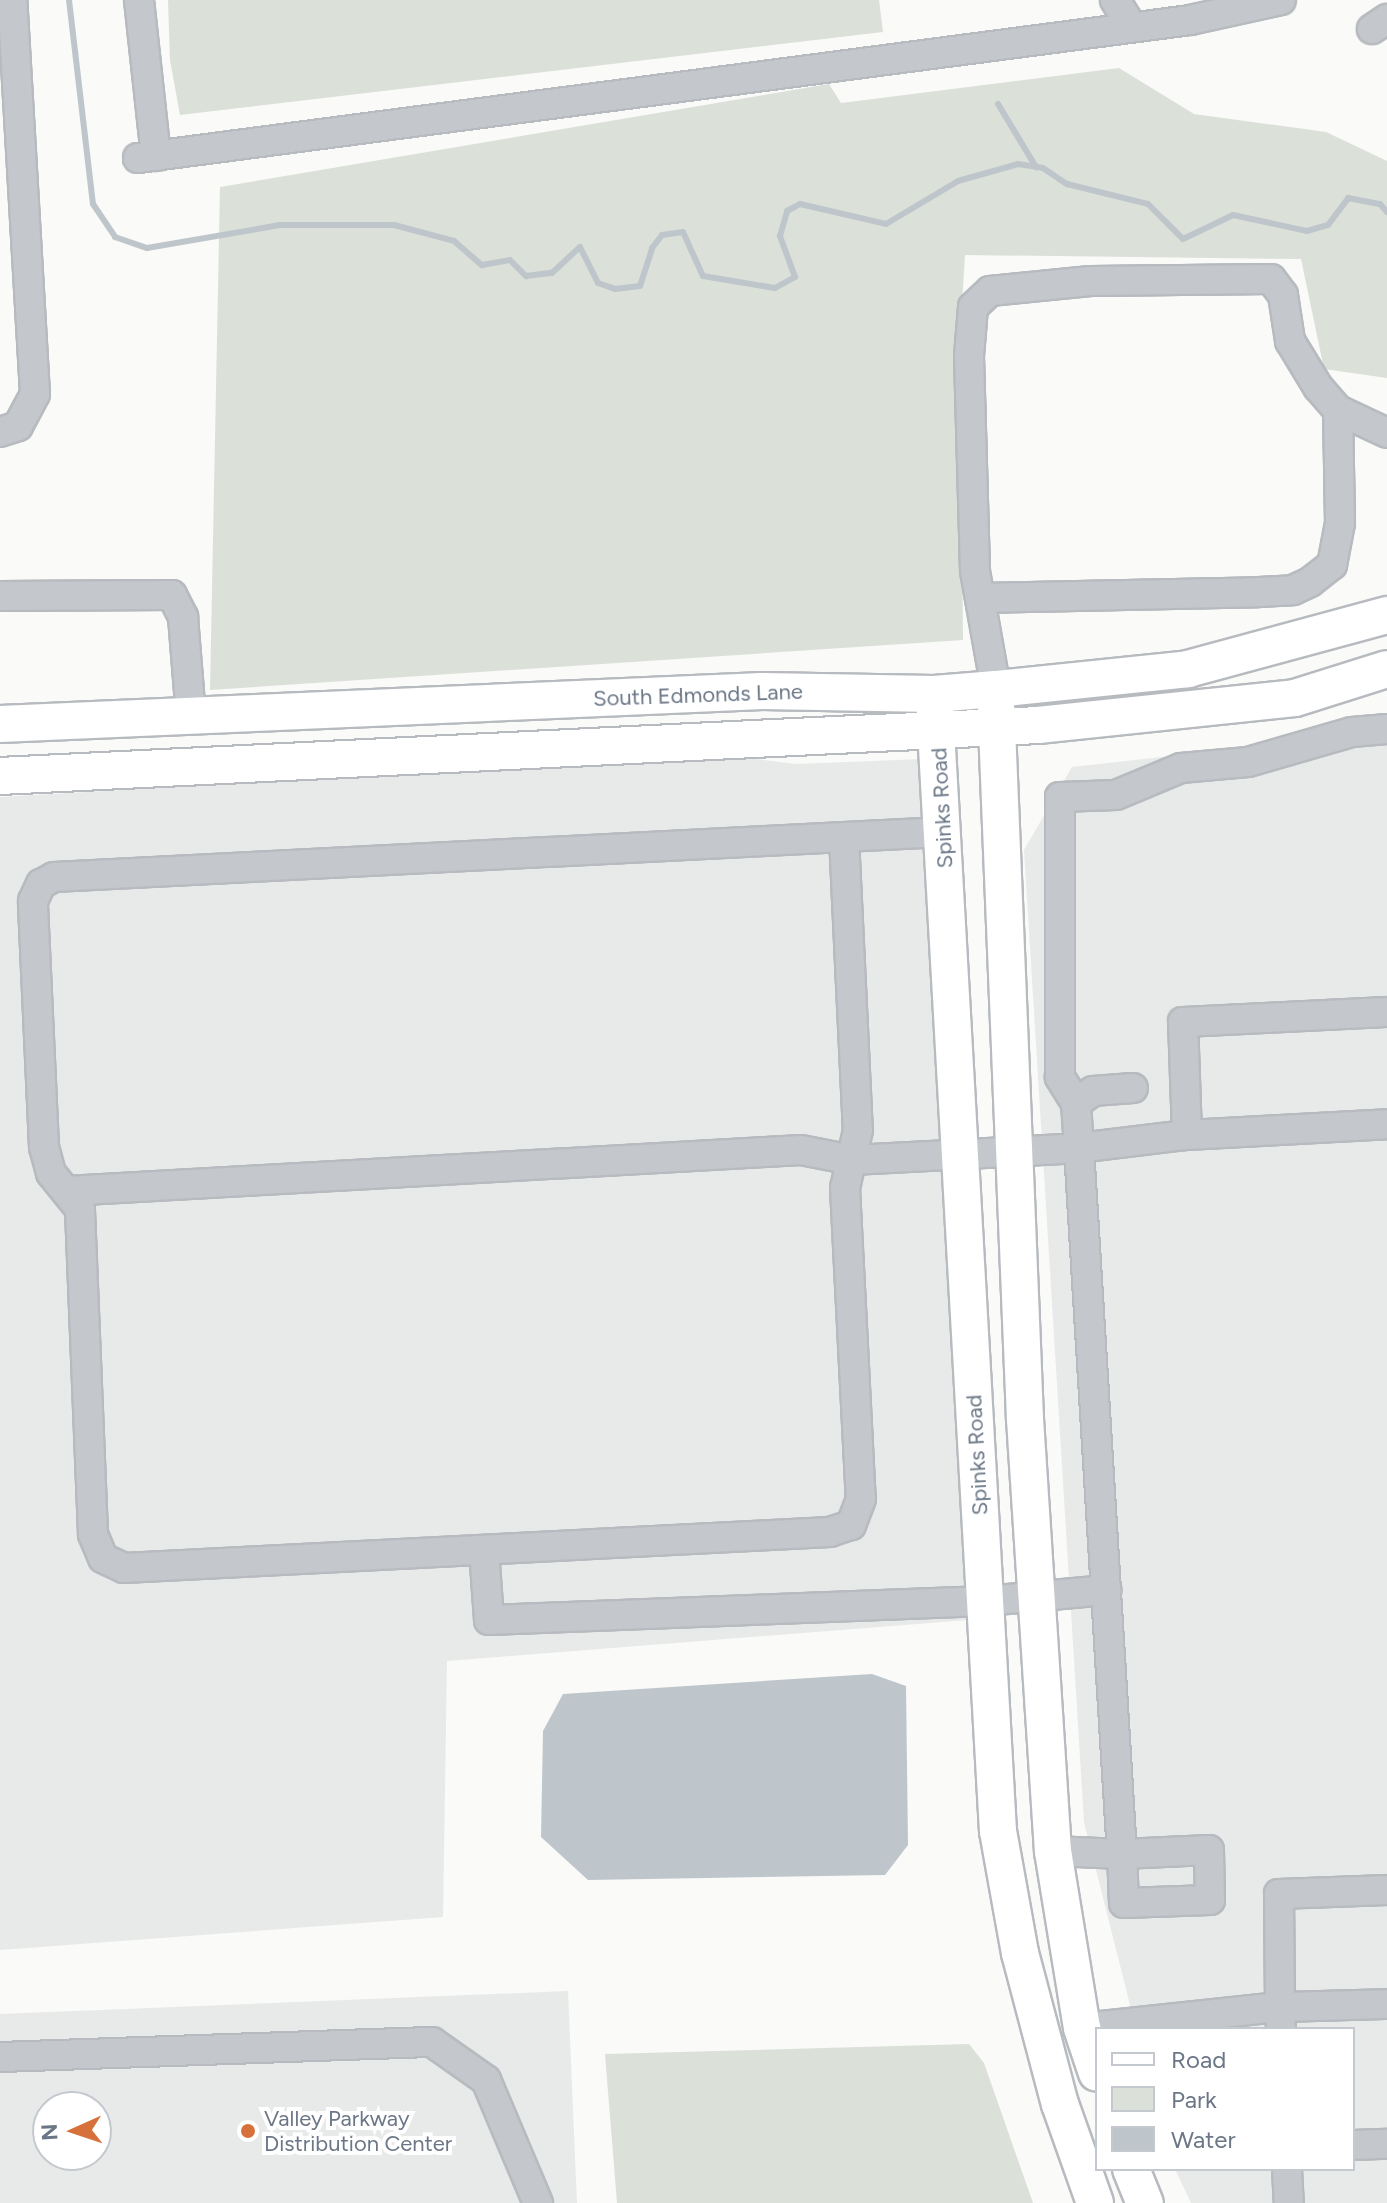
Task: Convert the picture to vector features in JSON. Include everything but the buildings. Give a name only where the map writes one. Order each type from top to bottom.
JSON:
[{"type":"main road","name":"South Edmonds Lane","points":[[0,724],[762,691],[934,694],[1188,669],[1387,615]]},
{"type":"main road","points":[[0,776],[995,728],[1236,707],[1295,698],[1387,669]]},
{"type":"main road","points":[[996,689],[995,728],[1013,1149],[1036,1597],[1053,1851],[1082,2028],[1095,2067]]},
{"type":"main road","name":"Spinks Road","points":[[934,694],[998,1831],[1020,1953],[1044,2042],[1095,2203]]},
{"type":"main road","points":[[148,767],[174,716]]},
{"type":"main road","points":[[1044,2042],[1082,2028]]},
{"type":"main road","points":[[1132,2171],[1145,2203]]},
{"type":"street","points":[[0,432],[18,426],[35,394],[12,0]]},
{"type":"street","points":[[139,0],[147,157],[1132,27],[1281,0]]},
{"type":"street","points":[[1115,0],[1132,27]]},
{"type":"street","points":[[996,689],[980,598],[969,356],[973,307],[990,291],[1091,281],[1271,279],[1283,295],[1290,341],[1338,410],[1387,433]]},
{"type":"street","points":[[980,598],[1259,592],[1293,590],[1310,582],[1332,565],[1340,523],[1338,410]]},
{"type":"street","points":[[0,596],[172,595],[182,608],[174,716]]},
{"type":"street","points":[[1053,1851],[1122,1854],[1076,1103],[1060,1077],[1060,797],[1116,795],[1181,768],[1248,762],[1352,732],[1387,729]]},
{"type":"street","points":[[844,837],[858,1130],[845,1188],[861,1499],[851,1525],[830,1532],[124,1568],[103,1558],[93,1534],[80,1209],[51,1173],[44,1147],[33,901],[41,884],[54,877],[844,837],[943,832]]},
{"type":"street","points":[[1187,1135],[1183,1022],[1387,1012]]},
{"type":"street","points":[[1076,1103],[1093,1091],[1133,1088]]},
{"type":"street","points":[[66,1191],[801,1150],[852,1160],[1013,1149],[1079,1148],[1187,1135],[1387,1124]]},
{"type":"street","points":[[484,1550],[489,1620],[986,1601],[1106,1590]]},
{"type":"street","points":[[1280,2018],[1279,1894],[1387,1890]]},
{"type":"street","points":[[1102,2027],[1280,2018],[1387,2004]]},
{"type":"street","points":[[1082,2028],[1095,2027]]},
{"type":"street","points":[[0,2057],[432,2042],[486,2080],[538,2203]]},
{"type":"street","points":[[1355,2145],[1387,2144]]},
{"type":"street","points":[[1287,2171],[1289,2203]]},
{"type":"shaded area","points":[[1387,732],[1387,2203],[1191,2203],[1176,2171],[1355,2171],[1355,2027],[1135,2027],[1084,1822],[1024,850],[1072,767]]},
{"type":"shaded area","points":[[723,755],[796,764],[922,759],[968,1620],[447,1661],[443,1917],[0,1950],[0,797]]},
{"type":"shaded area","points":[[568,1991],[577,2203],[0,2203],[0,2014]]},
{"type":"green space","points":[[168,0],[879,0],[883,32],[180,115],[170,60]]},
{"type":"green space","points":[[1119,68],[1194,114],[1326,132],[1387,161],[1387,378],[1324,369],[1301,259],[965,255],[960,334],[963,640],[210,690],[220,187],[829,84],[841,103]]},
{"type":"green space","points":[[969,2044],[984,2063],[1033,2203],[617,2203],[605,2054]]},
{"type":"water","points":[[872,1674],[906,1686],[908,1845],[885,1875],[588,1880],[541,1837],[543,1731],[563,1694]]},
{"type":"waterway","points":[[69,0],[93,204],[115,237],[147,248],[280,225],[394,225],[454,241],[482,265],[510,260],[526,276],[552,273],[580,247],[598,283],[615,289],[640,286],[652,248],[662,235],[683,232],[703,276],[775,288],[795,277],[780,236],[787,211],[800,204],[886,224],[958,181],[1018,164],[1043,168],[1067,184],[1148,204],[1183,239],[1233,215],[1307,231],[1328,225],[1348,198],[1380,204],[1387,212]]},
{"type":"waterway","points":[[998,104],[1036,167]]},
{"type":"place","name":"Valley Parkway Distribution Center","points":[[248,2131]]}]
